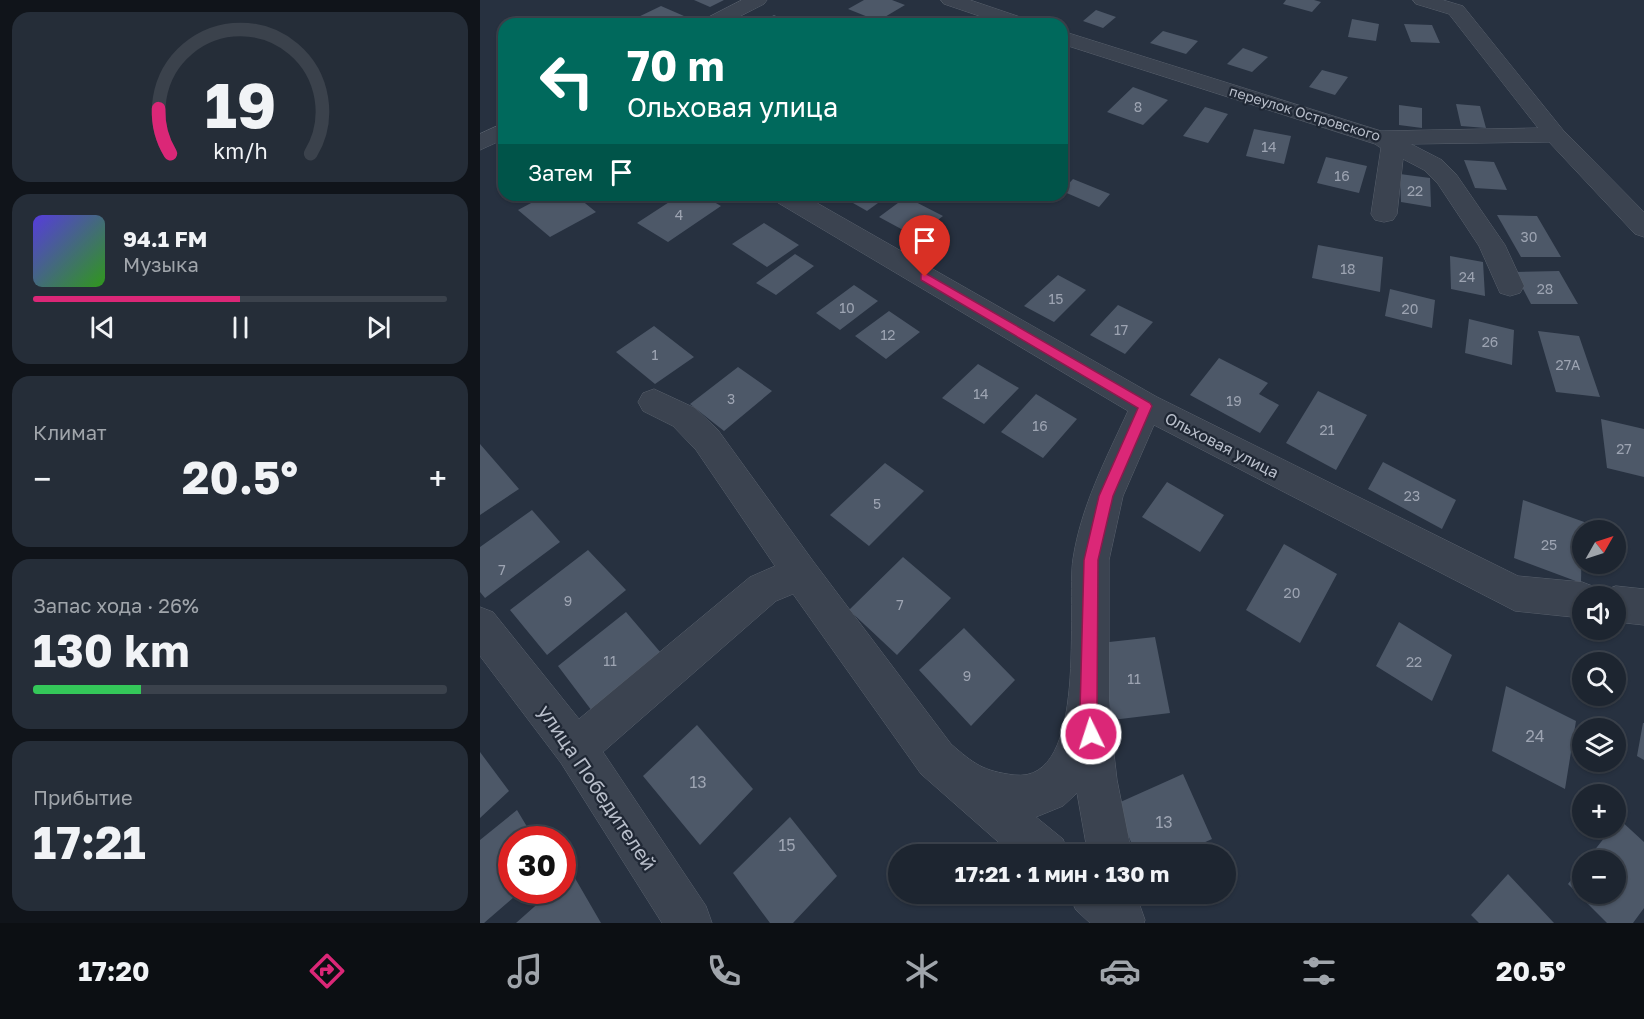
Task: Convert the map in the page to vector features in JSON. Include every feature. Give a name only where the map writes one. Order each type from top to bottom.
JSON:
[{"type":"street","points":[[722,18],[757,0]]},
{"type":"street","points":[[951,0],[1004,18]]},
{"type":"street","points":[[1423,0],[1456,5],[1556,135],[1644,228]]},
{"type":"street","name":"переулок Островского","points":[[1068,39],[1386,141],[1556,135]]},
{"type":"street","points":[[480,142],[498,133]]},
{"type":"street","points":[[1384,214],[1386,141],[1433,165],[1447,179],[1492,245],[1510,286]]},
{"type":"street","name":"Ольховая улица","points":[[794,201],[1146,406],[1515,593],[1572,599]]},
{"type":"street","points":[[654,402],[684,417],[707,440],[800,573],[936,759],[1034,844]]},
{"type":"street","points":[[1108,844],[1096,780],[1089,711],[1091,560],[1106,496],[1146,406]]},
{"type":"street","points":[[576,748],[763,589],[800,573]]},
{"type":"street","points":[[1626,605],[1644,607]]},
{"type":"street","name":"улица Победителей","points":[[480,625],[576,748],[690,923]]},
{"type":"street","points":[[968,786],[1021,797],[1049,792],[1066,774],[1079,745],[1089,711]]},
{"type":"building","points":[[694,0],[724,0],[710,7]]},
{"type":"building","points":[[864,0],[892,0],[905,5],[883,18],[870,18],[848,9]]},
{"type":"building","points":[[1286,0],[1321,2],[1312,12],[1283,4]]},
{"type":"building","points":[[661,6],[684,16],[680,18],[636,18]]},
{"type":"building","points":[[1096,10],[1116,17],[1103,28],[1083,21]]},
{"type":"building","points":[[1352,19],[1379,24],[1376,41],[1348,37]]},
{"type":"building","points":[[1404,24],[1432,25],[1440,43],[1411,42]]},
{"type":"building","points":[[1163,31],[1198,41],[1186,54],[1150,43]]},
{"type":"building","points":[[1243,48],[1268,57],[1252,72],[1227,64]]},
{"type":"building","points":[[1322,70],[1348,77],[1335,95],[1309,87]]},
{"type":"building","points":[[1133,87],[1168,100],[1143,125],[1107,112]]},
{"type":"building","points":[[1456,104],[1480,106],[1486,128],[1461,126]]},
{"type":"building","points":[[1399,105],[1422,108],[1422,128],[1399,125]]},
{"type":"building","points":[[1205,107],[1228,114],[1208,143],[1183,136]]},
{"type":"building","points":[[1254,129],[1291,136],[1284,164],[1246,156]]},
{"type":"building","points":[[1326,157],[1367,166],[1359,193],[1317,183]]},
{"type":"building","points":[[1464,160],[1494,162],[1507,190],[1475,188]]},
{"type":"building","points":[[1400,174],[1430,178],[1431,207],[1401,202]]},
{"type":"building","points":[[1073,179],[1110,194],[1099,207],[1068,194],[1068,184]]},
{"type":"building","points":[[535,201],[582,201],[596,212],[550,237],[518,210]]},
{"type":"building","points":[[671,201],[712,201],[721,206],[668,242],[637,223]]},
{"type":"building","points":[[850,201],[881,201],[867,211]]},
{"type":"building","points":[[901,201],[914,201],[943,216],[916,237],[879,217]]},
{"type":"building","points":[[1497,215],[1537,216],[1561,257],[1521,257]]},
{"type":"building","points":[[764,223],[799,245],[767,267],[732,244]]},
{"type":"building","points":[[1318,245],[1383,257],[1380,292],[1312,278]]},
{"type":"building","points":[[795,254],[814,266],[776,295],[756,283]]},
{"type":"building","points":[[1450,256],[1483,262],[1485,296],[1451,289]]},
{"type":"building","points":[[1559,271],[1578,304],[1531,304],[1514,272]]},
{"type":"building","points":[[1058,275],[1086,290],[1054,322],[1024,306]]},
{"type":"building","points":[[854,285],[878,301],[840,330],[816,313]]},
{"type":"building","points":[[1390,289],[1435,300],[1432,328],[1385,316]]},
{"type":"building","points":[[1118,305],[1153,322],[1125,354],[1090,335]]},
{"type":"building","points":[[889,311],[920,332],[886,359],[855,336]]},
{"type":"building","points":[[1469,319],[1514,330],[1512,365],[1465,353]]},
{"type":"building","points":[[654,326],[694,357],[655,384],[616,352]]},
{"type":"building","points":[[1538,331],[1579,336],[1600,397],[1556,392]]},
{"type":"building","points":[[1219,358],[1268,383],[1259,394],[1279,405],[1260,433],[1190,395]]},
{"type":"building","points":[[978,364],[1019,388],[984,424],[942,398]]},
{"type":"building","points":[[738,367],[772,391],[724,431],[690,404]]},
{"type":"building","points":[[1318,391],[1367,415],[1336,470],[1286,443]]},
{"type":"building","points":[[1036,394],[1077,419],[1043,458],[1001,432]]},
{"type":"building","points":[[1601,419],[1644,429],[1644,477],[1607,468]]},
{"type":"building","points":[[480,444],[519,489],[480,515]]},
{"type":"building","points":[[1383,462],[1456,500],[1442,529],[1368,489]]},
{"type":"building","points":[[885,463],[924,491],[869,546],[830,515]]},
{"type":"building","points":[[1167,482],[1224,515],[1200,552],[1142,517]]},
{"type":"building","points":[[1523,500],[1579,520],[1572,520],[1572,574],[1581,574],[1581,583],[1514,558]]},
{"type":"building","points":[[532,510],[560,542],[485,598],[480,592],[480,547]]},
{"type":"building","points":[[1284,544],[1337,574],[1300,643],[1246,610]]},
{"type":"building","points":[[588,550],[626,590],[547,655],[510,610]]},
{"type":"building","points":[[903,557],[951,598],[897,655],[849,610]]},
{"type":"building","points":[[626,612],[661,653],[592,711],[558,666]]},
{"type":"building","points":[[1399,622],[1452,655],[1432,701],[1376,666]]},
{"type":"building","points":[[964,628],[1015,680],[971,726],[919,670]]},
{"type":"building","points":[[1155,637],[1170,713],[1112,720],[1100,643]]},
{"type":"building","points":[[1506,686],[1572,719],[1572,746],[1565,789],[1492,751]]},
{"type":"building","points":[[1644,723],[1644,760],[1637,756]]},
{"type":"building","points":[[697,725],[753,789],[700,845],[643,776]]},
{"type":"building","points":[[480,752],[509,791],[480,818]]},
{"type":"building","points":[[1183,774],[1212,839],[1201,844],[1132,844],[1116,804]]},
{"type":"building","points":[[517,810],[527,826],[498,826],[498,904],[506,904],[484,923],[480,923],[480,840]]},
{"type":"building","points":[[790,817],[837,876],[793,923],[770,923],[733,873]]},
{"type":"building","points":[[1626,825],[1644,842],[1644,908],[1633,923],[1607,923],[1588,904],[1626,904],[1626,850],[1595,850],[1604,838],[1626,838]]},
{"type":"building","points":[[1508,874],[1554,923],[1479,923],[1471,915]]},
{"type":"building","points":[[576,880],[601,923],[516,923],[537,904],[576,904]]},
{"type":"route","points":[[925,277],[1146,406],[1106,496],[1091,560],[1089,711],[1091,734]]}]
